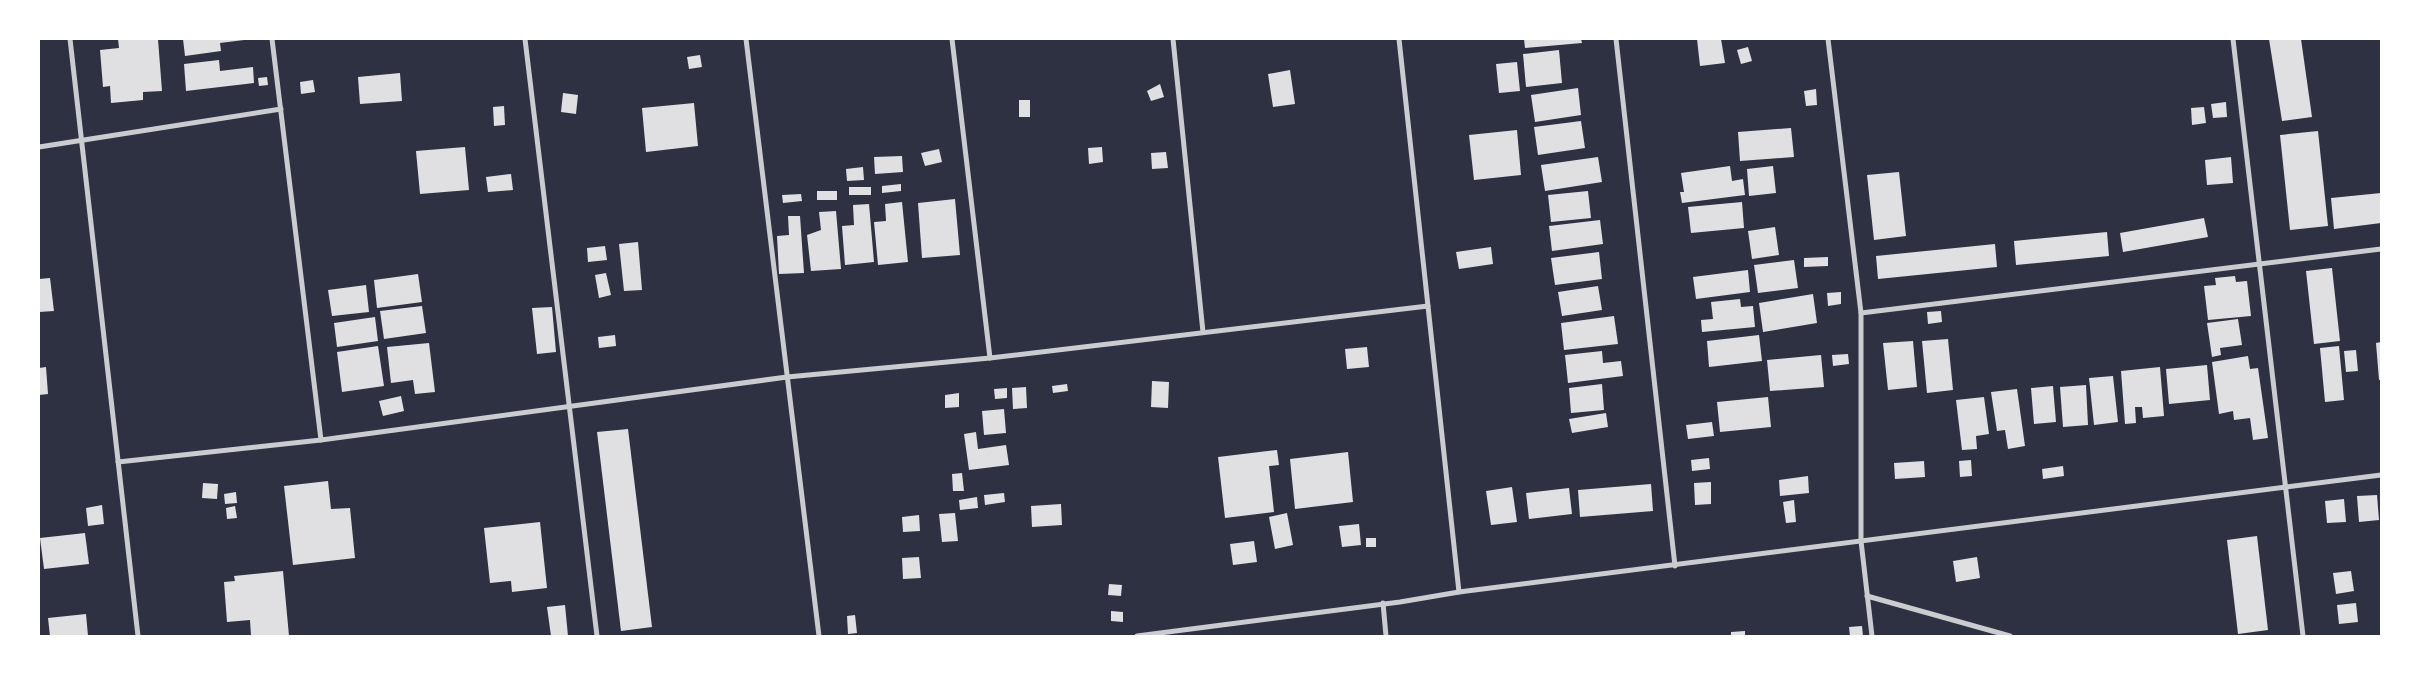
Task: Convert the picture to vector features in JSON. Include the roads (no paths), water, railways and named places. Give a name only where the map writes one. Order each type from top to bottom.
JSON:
[{"type":"street","points":[[70,39],[138,636]]},
{"type":"street","points":[[272,39],[321,440]]},
{"type":"street","points":[[525,39],[597,636]]},
{"type":"street","points":[[746,39],[818,636]]},
{"type":"street","points":[[952,39],[990,358]]},
{"type":"street","points":[[1173,39],[1203,332]]},
{"type":"street","points":[[1398,39],[1459,592]]},
{"type":"street","points":[[1616,39],[1675,566]]},
{"type":"street","points":[[1828,39],[1861,314],[1861,541],[1872,636]]},
{"type":"street","points":[[2233,39],[2284,487],[2303,636]]},
{"type":"street","points":[[39,147],[281,109]]},
{"type":"street","points":[[1861,314],[2381,249]]},
{"type":"street","points":[[118,462],[321,440],[787,378],[990,358],[1428,306]]},
{"type":"street","points":[[1138,636],[1459,592],[2381,475]]},
{"type":"street","points":[[1867,596],[2010,636]]},
{"type":"street","points":[[1383,603],[1386,636]]}]
